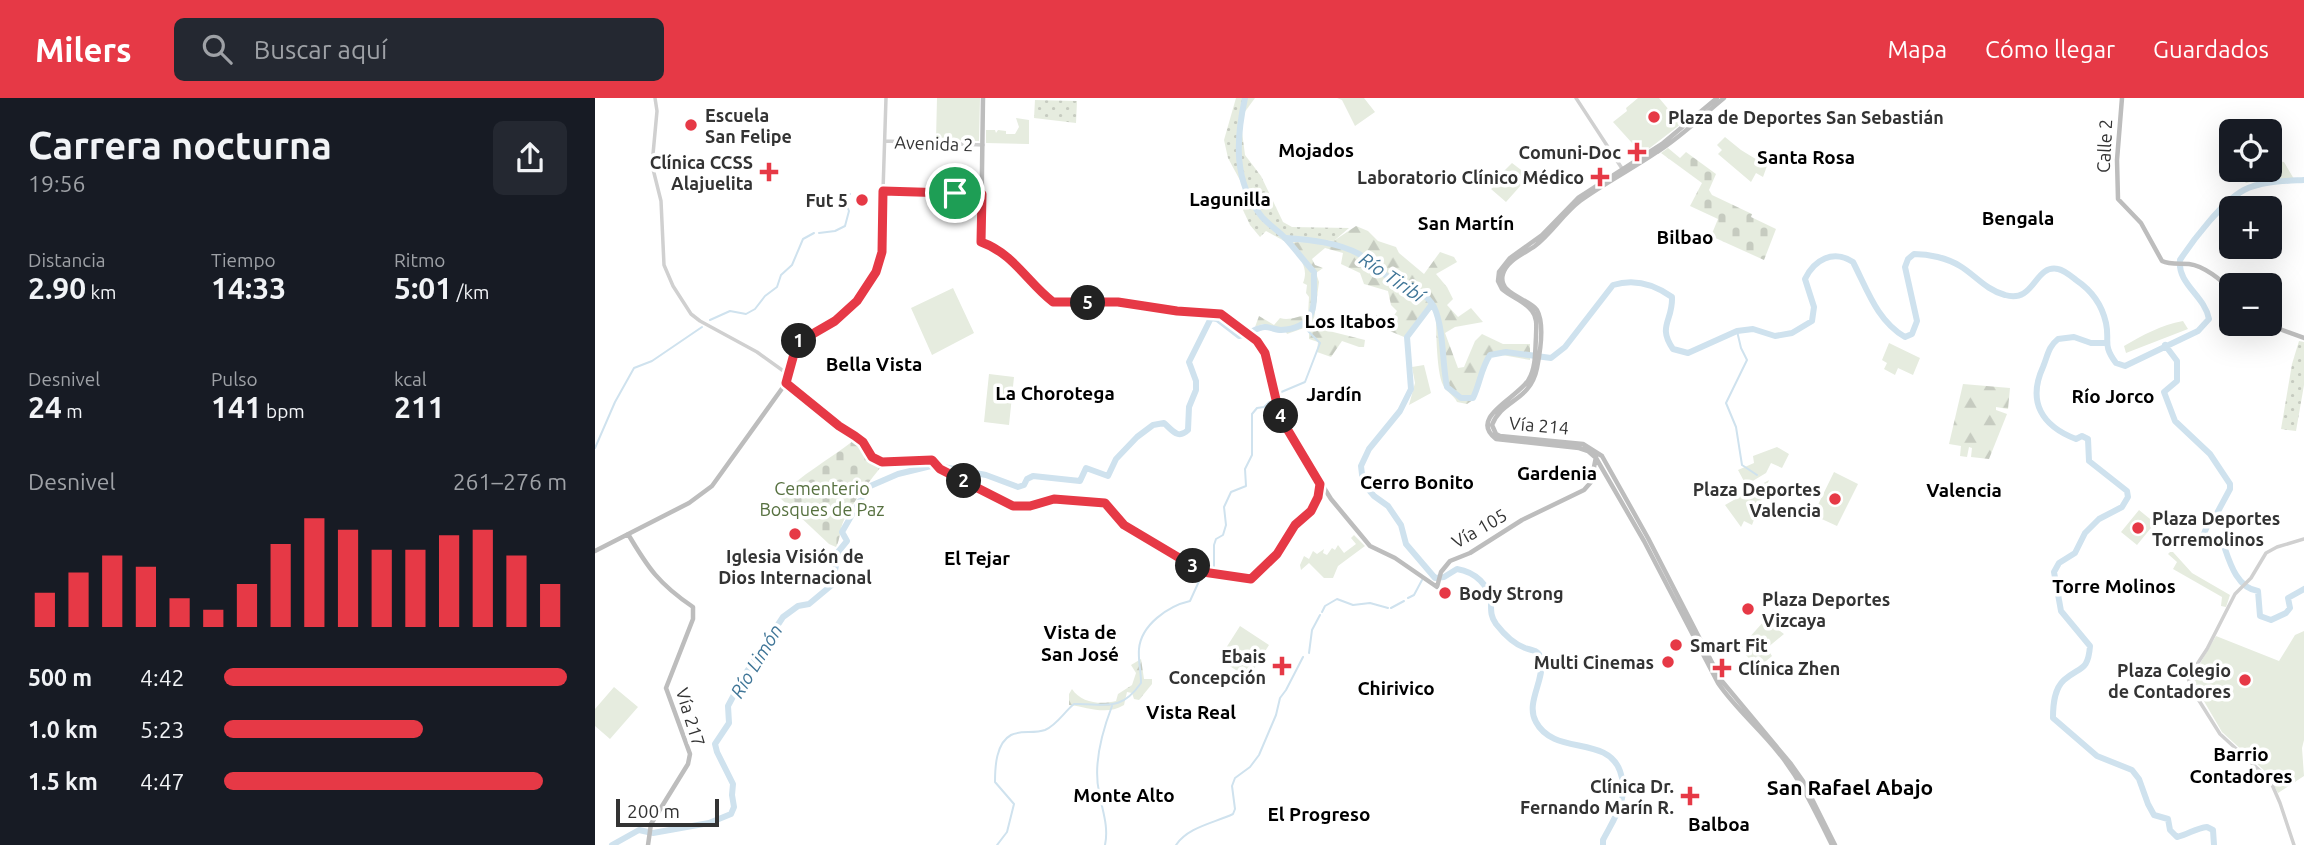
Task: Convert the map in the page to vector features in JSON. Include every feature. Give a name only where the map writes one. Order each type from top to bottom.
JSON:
[{"type":"main road","points":[[595,551],[698,498],[712,486],[786,383],[797,343],[835,321],[857,301],[876,272],[882,252],[883,191],[982,194],[983,98]]},
{"type":"main road","name":"Vía 214","points":[[1597,455],[1583,444],[1506,437],[1496,434],[1493,429],[1492,425],[1500,412],[1525,394],[1535,378],[1538,343],[1539,315],[1533,306],[1506,288],[1502,280],[1504,270],[1536,245],[1580,201],[1662,144],[1717,98]]},
{"type":"main road","name":"Vía 214","points":[[1623,171],[1663,148],[1724,98]]},
{"type":"main road","name":"Calle 2","points":[[2122,98],[2116,195],[2144,227],[2158,258],[2172,264],[2186,263],[2202,268],[2219,281]]},
{"type":"main road","name":"Vía 105","points":[[982,194],[981,242],[999,250],[1055,303],[1118,302],[1177,311],[1221,314],[1251,337],[1267,356],[1274,397],[1286,427],[1320,484],[1370,547],[1395,558],[1437,587],[1441,572],[1450,561],[1470,553],[1522,520],[1584,490],[1591,482],[1597,455]]},
{"type":"main road","points":[[2284,332],[2298,333],[2304,330]]},
{"type":"main road","points":[[2297,336],[2304,330]]},
{"type":"main road","points":[[2284,332],[2304,338]]},
{"type":"main road","points":[[1597,455],[1718,683],[1730,701],[1774,746],[1796,776],[1833,845]]},
{"type":"main road","name":"Vía 217","points":[[628,534],[649,569],[673,593],[693,607],[694,613],[666,688],[690,754],[688,764],[651,824],[648,845]]},
{"type":"street","points":[[655,98],[657,111],[652,165],[661,201],[664,265],[673,286],[691,313],[701,321],[757,352],[789,374]]},
{"type":"street","points":[[883,191],[886,98]]},
{"type":"street","points":[[1576,98],[1623,171]]},
{"type":"street","name":"Avenida 2","points":[[885,141],[983,145]]},
{"type":"street","points":[[786,383],[863,442],[872,457],[882,462],[932,460],[940,469],[1013,506],[1030,506],[1054,499],[1099,500],[1105,503],[1124,525],[1203,572],[1251,579],[1277,554],[1295,525],[1311,511],[1318,497],[1320,484]]},
{"type":"street","points":[[2294,845],[2270,780],[2220,734],[2188,680],[2235,594],[2251,578],[2270,550],[2304,539]]},
{"type":"green space","points":[[937,98],[980,98],[979,141],[936,140]]},
{"type":"green space","points":[[1236,98],[1255,98],[1244,113],[1241,124],[1245,155],[1261,176],[1283,222],[1292,227],[1349,228],[1335,240],[1288,243],[1266,231],[1260,237],[1250,225],[1243,210],[1247,200],[1228,158],[1224,140]]},
{"type":"green space","points":[[1337,98],[1364,98],[1375,112],[1355,126],[1342,100]]},
{"type":"green space","name":"Plaza de Deportes San Sebastián","points":[[1638,98],[1659,98],[1681,124],[1642,154],[1613,122]]},
{"type":"green space","points":[[1035,100],[1077,101],[1076,123],[1034,118]]},
{"type":"green space","points":[[1016,118],[1029,120],[1029,144],[986,143],[986,130],[1015,134],[1019,127]]},
{"type":"green space","points":[[1725,137],[1767,166],[1763,177],[1756,173],[1751,182],[1718,154],[1722,150],[1717,145]]},
{"type":"green space","points":[[1668,148],[1680,158],[1686,152],[1716,174],[1709,190],[1712,195],[1776,229],[1764,260],[1711,236],[1718,219],[1690,206],[1702,183],[1661,153]]},
{"type":"green space","points":[[2282,162],[2284,162],[2294,179],[2282,179]]},
{"type":"green space","points":[[1512,163],[1529,176],[1506,202],[1491,189],[1496,185],[1493,182]]},
{"type":"green space","points":[[1356,226],[1368,231],[1378,241],[1396,247],[1399,253],[1424,274],[1440,252],[1454,257],[1457,262],[1436,274],[1453,299],[1447,305],[1458,317],[1471,308],[1483,322],[1455,327],[1445,333],[1458,368],[1464,367],[1475,341],[1482,334],[1503,344],[1530,344],[1530,360],[1491,353],[1473,400],[1467,404],[1457,402],[1444,387],[1439,369],[1436,306],[1425,309],[1404,337],[1378,326],[1376,315],[1391,320],[1397,311],[1391,305],[1388,291],[1364,284],[1360,273],[1341,264],[1343,253],[1325,248],[1312,259],[1315,265],[1323,268],[1316,273],[1319,282],[1313,327],[1365,340],[1364,347],[1342,341],[1331,357],[1317,352],[1318,342],[1309,339],[1309,332],[1304,328],[1287,334],[1284,328],[1276,331],[1263,324],[1255,327],[1259,316],[1274,325],[1280,318],[1308,315],[1309,297],[1306,293],[1307,285],[1303,283],[1304,266],[1288,243],[1335,240]]},
{"type":"green space","points":[[953,288],[974,333],[932,355],[911,308]]},
{"type":"green space","points":[[2183,321],[2188,329],[2126,353],[2124,346],[2145,334]]},
{"type":"green space","points":[[2299,341],[2304,342],[2304,385],[2296,431],[2281,429],[2292,364]]},
{"type":"green space","points":[[1889,343],[1920,358],[1913,375],[1898,368],[1895,375],[1884,369],[1887,363],[1882,360]]},
{"type":"green space","points":[[1424,365],[1431,393],[1409,405],[1415,383],[1412,367]]},
{"type":"green space","points":[[989,374],[1014,377],[1009,425],[984,422]]},
{"type":"green space","points":[[1963,384],[2010,388],[2008,409],[1996,407],[1996,410],[2007,414],[1989,459],[1971,457],[1972,448],[1969,447],[1967,457],[1960,456],[1961,446],[1949,444]]},
{"type":"green space","name":"Cementerio Bosques de Paz","points":[[853,441],[880,468],[847,514],[836,547],[829,544],[779,497]]},
{"type":"green space","points":[[1777,447],[1789,454],[1782,468],[1771,463],[1766,473],[1746,485],[1738,470],[1754,463],[1753,456]]},
{"type":"green space","name":"Plaza Deportes Valencia","points":[[1834,472],[1858,484],[1837,526],[1813,515]]},
{"type":"green space","points":[[1769,480],[1752,525],[1744,521],[1741,527],[1725,505]]},
{"type":"green space","name":"Plaza Deportes Torremolinos","points":[[2139,510],[2155,523],[2137,545],[2121,532]]},
{"type":"green space","points":[[1354,535],[1365,546],[1338,566],[1333,578],[1324,578],[1309,563],[1301,570],[1304,556],[1309,559],[1313,551],[1317,554],[1324,549],[1323,553],[1327,555],[1338,545],[1344,553],[1356,544],[1351,538]]},
{"type":"green space","points":[[2170,552],[2192,573],[2230,595],[2226,607],[2221,606],[2222,597],[2173,569],[2177,562],[2168,554]]},
{"type":"green space","points":[[1765,620],[1784,634],[1767,648],[1772,656],[1759,667],[1739,649]]},
{"type":"green space","points":[[1240,626],[1269,645],[1248,678],[1219,659]]},
{"type":"green space","points":[[2304,631],[2304,776],[2278,793],[2267,773],[2222,732],[2191,679],[2216,636],[2279,661],[2295,635]]},
{"type":"green space","points":[[1141,659],[1144,679],[1152,679],[1152,684],[1139,700],[1127,692],[1124,705],[1110,710],[1069,705],[1072,689],[1092,702],[1116,701],[1118,694],[1132,685],[1136,673],[1131,665]]},
{"type":"green space","points":[[614,687],[638,707],[610,739],[595,726],[595,709]]},
{"type":"waterway","name":"Río Limón","points":[[938,466],[986,475],[1018,487],[1033,476],[1080,481],[1086,468],[1108,476],[1116,459],[1153,425],[1164,423],[1178,434],[1188,430],[1189,407],[1196,390],[1196,381],[1189,362],[1211,318],[1217,319],[1239,336],[1262,327],[1281,330],[1294,328],[1309,318],[1314,302],[1314,272],[1283,236],[1262,217],[1246,189],[1239,160],[1245,98]]},
{"type":"waterway","name":"Río Tiribí","points":[[1285,238],[1323,242],[1351,250],[1389,278],[1425,296],[1434,307],[1440,325],[1447,387],[1461,398],[1473,398],[1490,355],[1506,352],[1551,358],[1565,347],[1613,285],[1621,283],[1644,284],[1672,297],[1666,335],[1673,349],[1688,353],[1737,331],[1753,329],[1775,336],[1792,333],[1812,321],[1814,307],[1805,279],[1809,272],[1825,258],[1838,256],[1853,262],[1880,313],[1905,337],[1912,334],[1917,321],[1905,267],[1914,254],[1949,261],[1992,290],[2005,295],[2023,294],[2044,272],[2050,269],[2060,270],[2081,284],[2095,298],[2106,323],[2109,351],[2116,363],[2125,366],[2198,331],[2209,319],[2202,303],[2183,276],[2180,260],[2218,212],[2236,195],[2251,187],[2304,180]]},
{"type":"waterway","points":[[819,233],[835,231],[845,226],[849,211],[845,201],[847,194],[850,194]]},
{"type":"waterway","points":[[710,320],[730,311],[746,314],[755,309],[765,296],[777,287],[781,275],[792,265],[803,239],[814,233]]},
{"type":"waterway","points":[[1432,304],[1407,337],[1411,389],[1400,411],[1369,449],[1361,466],[1363,483],[1374,496],[1388,506],[1401,525],[1406,544],[1435,578],[1444,577],[1457,569],[1475,576],[1488,591],[1494,621],[1517,644],[1539,654],[1541,668],[1533,715],[1544,732],[1555,739],[1604,753],[1613,760],[1620,771],[1623,790],[1620,807],[1603,845]]},
{"type":"waterway","points":[[997,845],[1007,832],[1014,804],[995,782],[997,756],[1002,744],[1011,735],[1045,730],[1074,704],[1103,705],[1119,703],[1126,699],[1141,683],[1139,649],[1145,632],[1165,612],[1190,601],[1200,579],[1214,568],[1214,545],[1216,539],[1223,535],[1226,525],[1224,507],[1231,492],[1246,486],[1245,469],[1252,455],[1252,414],[1279,393],[1305,382],[1320,343],[1301,324]]},
{"type":"waterway","points":[[595,448],[615,402],[634,368],[652,361],[702,327]]},
{"type":"waterway","points":[[1737,331],[1747,360],[1726,403],[1736,427],[1742,465],[1757,475]]},
{"type":"waterway","name":"Río Jorco","points":[[2106,343],[2091,343],[2074,337],[2058,339],[2052,345],[2038,380],[2037,402],[2046,420],[2064,434],[2076,439],[2082,436],[2088,439],[2089,461],[2127,491],[2128,497],[2122,507],[2099,519],[2085,533],[2075,553],[2059,563],[2054,572],[2061,611],[2090,646],[2085,664],[2058,688],[2053,718],[2097,756],[2132,770],[2139,779],[2154,815],[2168,819],[2170,830],[2177,837],[2207,827],[2213,830],[2214,845]]},
{"type":"waterway","points":[[2165,345],[2177,361],[2177,381],[2164,392],[2175,421],[2210,454],[2230,484],[2230,489],[2203,536],[2208,540],[2223,543],[2239,579],[2250,589],[2258,591],[2260,616],[2271,620],[2286,613],[2290,608],[2288,598],[2304,589]]},
{"type":"waterway","name":"Río Limón","points":[[653,833],[709,823],[731,814],[734,807],[733,784],[715,744],[729,723],[728,706],[744,676],[783,617],[798,606],[809,604],[833,584],[838,552],[847,541],[842,532],[868,487],[898,474],[935,465]]},
{"type":"waterway","points":[[1408,598],[1414,595],[1422,580]]},
{"type":"waterway","points":[[1322,612],[1325,606],[1337,599],[1353,605],[1370,603],[1388,608]]},
{"type":"waterway","points":[[1391,608],[1404,601]]},
{"type":"waterway","points":[[1309,653],[1312,630],[1320,615]]},
{"type":"waterway","points":[[1176,845],[1194,830],[1233,814],[1235,809],[1232,786],[1235,778],[1250,767],[1259,755],[1276,715],[1280,698],[1303,657]]},
{"type":"waterway","points":[[1105,845],[1106,825],[1097,770],[1102,737],[1112,706]]},
{"type":"waterway","name":"Río Limón","points":[[612,845],[639,830],[648,832]]},
{"type":"place","name":"Plaza de Deportes San Sebastián","points":[[1654,117]]},
{"type":"place","name":"Escuela San Felipe","points":[[691,125]]},
{"type":"place","name":"Comuni-Doc","points":[[1637,152]]},
{"type":"place","name":"Clínica CCSS Alajuelita","points":[[769,172]]},
{"type":"place","name":"Laboratorio Clínico Médico","points":[[1600,177]]},
{"type":"place","name":"Fut 5","points":[[862,200]]},
{"type":"place","name":"Plaza Deportes Valencia","points":[[1835,499]]},
{"type":"place","name":"Plaza Deportes Torremolinos","points":[[2138,528]]},
{"type":"place","name":"Iglesia Visión de Dios Internacional","points":[[795,534]]},
{"type":"place","name":"Body Strong","points":[[1445,593]]},
{"type":"place","name":"Plaza Deportes Vizcaya","points":[[1748,609]]},
{"type":"place","name":"Smart Fit","points":[[1676,645]]},
{"type":"place","name":"Multi Cinemas","points":[[1668,662]]},
{"type":"place","name":"Ebais Concepción","points":[[1282,666]]},
{"type":"place","name":"Clínica Zhen","points":[[1722,668]]},
{"type":"place","name":"Plaza Colegio de Contadores","points":[[2245,680]]},
{"type":"place","name":"Clínica Dr. Fernando Marín R.","points":[[1690,796]]},
{"type":"district","name":"Mojados","points":[[1316,150]]},
{"type":"district","name":"Santa Rosa","points":[[1806,157]]},
{"type":"district","name":"Lagunilla","points":[[1230,199]]},
{"type":"district","name":"Bengala","points":[[2018,218]]},
{"type":"district","name":"San Martín","points":[[1466,223]]},
{"type":"district","name":"Bilbao","points":[[1685,237]]},
{"type":"district","name":"Los Itabos","points":[[1350,321]]},
{"type":"district","name":"Bella Vista","points":[[874,364]]},
{"type":"district","name":"La Chorotega","points":[[1055,393]]},
{"type":"district","name":"Jardín","points":[[1334,394]]},
{"type":"district","name":"Río Jorco","points":[[2113,396]]},
{"type":"district","name":"Gardenia","points":[[1557,473]]},
{"type":"district","name":"Cerro Bonito","points":[[1417,482]]},
{"type":"district","name":"Valencia","points":[[1964,490]]},
{"type":"district","name":"El Tejar","points":[[977,558]]},
{"type":"district","name":"Torre Molinos","points":[[2114,586]]},
{"type":"district","name":"Vista de San José","points":[[1080,643]]},
{"type":"district","name":"Chirivico","points":[[1396,688]]},
{"type":"district","name":"Vista Real","points":[[1191,712]]},
{"type":"district","name":"Barrio Contadores","points":[[2241,765]]},
{"type":"district","name":"San Rafael Abajo","points":[[1850,787]]},
{"type":"district","name":"Monte Alto","points":[[1124,795]]},
{"type":"district","name":"El Progreso","points":[[1319,814]]},
{"type":"district","name":"Balboa","points":[[1719,824]]},
{"type":"route","points":[[883,191],[955,193],[982,194],[981,242],[999,250],[1055,303],[1118,302],[1151,308],[1221,314],[1257,341],[1267,356],[1271,387],[1286,427],[1320,484],[1318,497],[1311,511],[1295,525],[1277,554],[1251,579],[1203,572],[1150,538],[1124,525],[1105,503],[1099,500],[1054,499],[1025,507],[1013,506],[940,469],[932,460],[882,462],[872,457],[863,442],[786,383],[797,343],[835,321],[857,301],[880,265],[883,191]]}]
